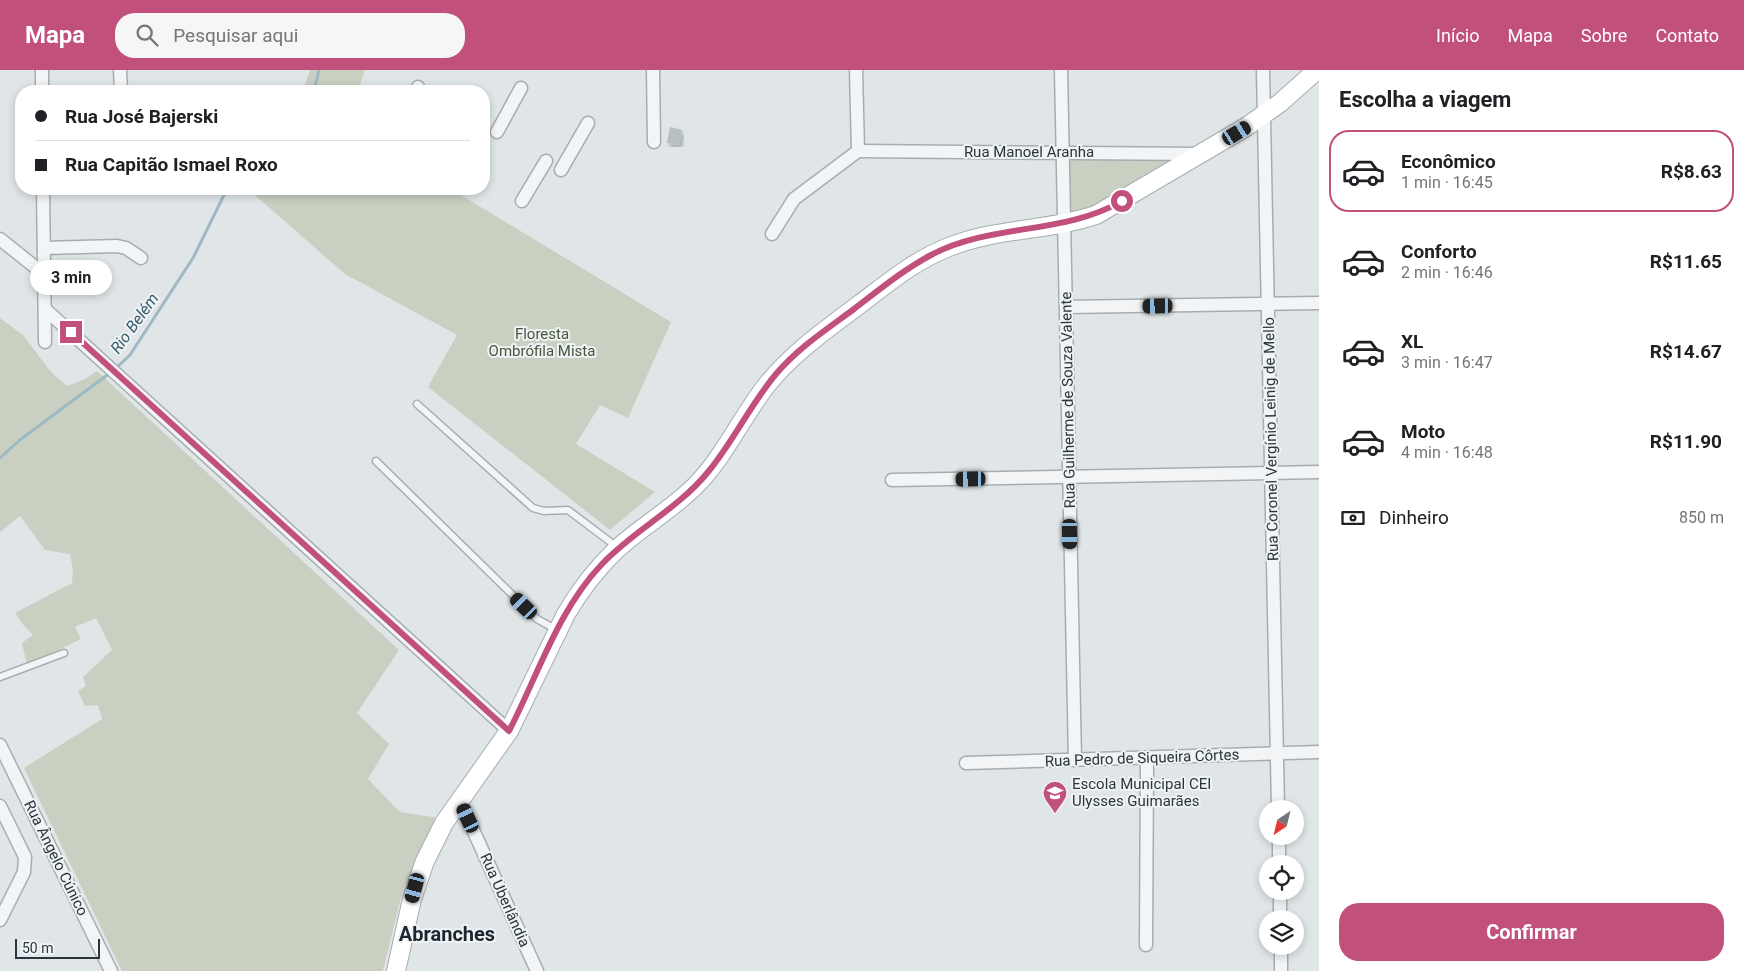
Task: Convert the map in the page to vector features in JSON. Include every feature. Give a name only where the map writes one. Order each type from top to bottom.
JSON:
[{"type":"main road","points":[[396,971],[418,878],[435,840],[509,731],[577,595],[600,565],[618,548],[686,494],[708,472],[764,388],[790,359],[900,274],[933,254],[964,241],[1086,218],[1114,206],[1264,115],[1317,70]]},
{"type":"street","points":[[42,70],[42,85]]},
{"type":"street","points":[[120,70],[121,85]]},
{"type":"street","points":[[653,70],[654,142]]},
{"type":"street","points":[[772,234],[794,199],[800,193],[858,151],[856,70]]},
{"type":"street","name":"Rua Guilherme de Souza Valente","points":[[1061,70],[1075,760]]},
{"type":"street","name":"Rua Coronel Vergínio Leinig de Mello","points":[[1263,70],[1278,800]]},
{"type":"street","points":[[497,132],[521,88]]},
{"type":"street","points":[[561,170],[588,123]]},
{"type":"street","name":"Rua Manoel Aranha","points":[[858,151],[1200,154]]},
{"type":"street","points":[[522,202],[546,161]]},
{"type":"street","points":[[43,195],[45,342]]},
{"type":"street","points":[[0,239],[45,275]]},
{"type":"street","points":[[44,248],[116,246],[126,248],[141,258]]},
{"type":"street","points":[[1066,308],[1319,304]]},
{"type":"street","points":[[45,309],[509,731]]},
{"type":"street","points":[[892,480],[1319,472]]},
{"type":"street","name":"Rua Ângelo Cúnico","points":[[0,745],[111,971]]},
{"type":"street","name":"Rua Pedro de Siqueira Côrtes","points":[[966,763],[1319,752]]},
{"type":"street","points":[[1146,944],[1147,758]]},
{"type":"street","name":"Rua Uberlândia","points":[[460,801],[537,971]]},
{"type":"street","points":[[0,806],[25,857],[26,864],[24,872],[0,920]]},
{"type":"street","points":[[1280,971],[1281,955]]},
{"type":"lane","points":[[416,404],[533,508],[544,511],[568,510],[618,548]]},
{"type":"lane","points":[[376,461],[538,619],[558,630]]},
{"type":"lane","points":[[0,677],[64,654]]},
{"type":"green space","points":[[310,70],[365,70],[360,85],[305,85]]},
{"type":"green space","points":[[1068,157],[1181,159],[1120,197],[1068,217]]},
{"type":"green space","name":"Floresta Ombrófila Mista","points":[[255,195],[461,195],[671,322],[628,418],[600,405],[576,444],[655,492],[610,530],[428,387],[457,335],[345,274]]},
{"type":"green space","points":[[0,318],[23,335],[51,372],[67,386],[85,379],[97,371],[399,650],[357,713],[389,744],[368,779],[400,812],[439,818],[403,889],[383,971],[122,971],[24,768],[102,719],[98,705],[85,706],[78,691],[86,686],[83,677],[112,650],[96,618],[75,627],[81,639],[27,665],[22,643],[33,635],[15,613],[72,583],[73,570],[70,554],[45,550],[20,516],[0,532]]},
{"type":"building","points":[[670,127],[682,130],[679,145],[667,143]]},
{"type":"waterway","name":"Rio Belém","points":[[315,85],[319,70]]},
{"type":"waterway","name":"Rio Belém","points":[[115,369],[130,355],[193,258],[224,195]]},
{"type":"waterway","name":"Rio Belém","points":[[0,458],[21,439],[110,373]]},
{"type":"place","name":"Escola Municipal CEI Ulysses Guimarães","points":[[1055,814]]},
{"type":"district","name":"Abranches","points":[[447,934]]},
{"type":"route","points":[[71,332],[509,731],[577,595],[600,565],[618,548],[686,494],[708,472],[764,388],[790,359],[900,274],[933,254],[964,241],[983,236],[1086,218],[1096,215],[1122,201]]}]
